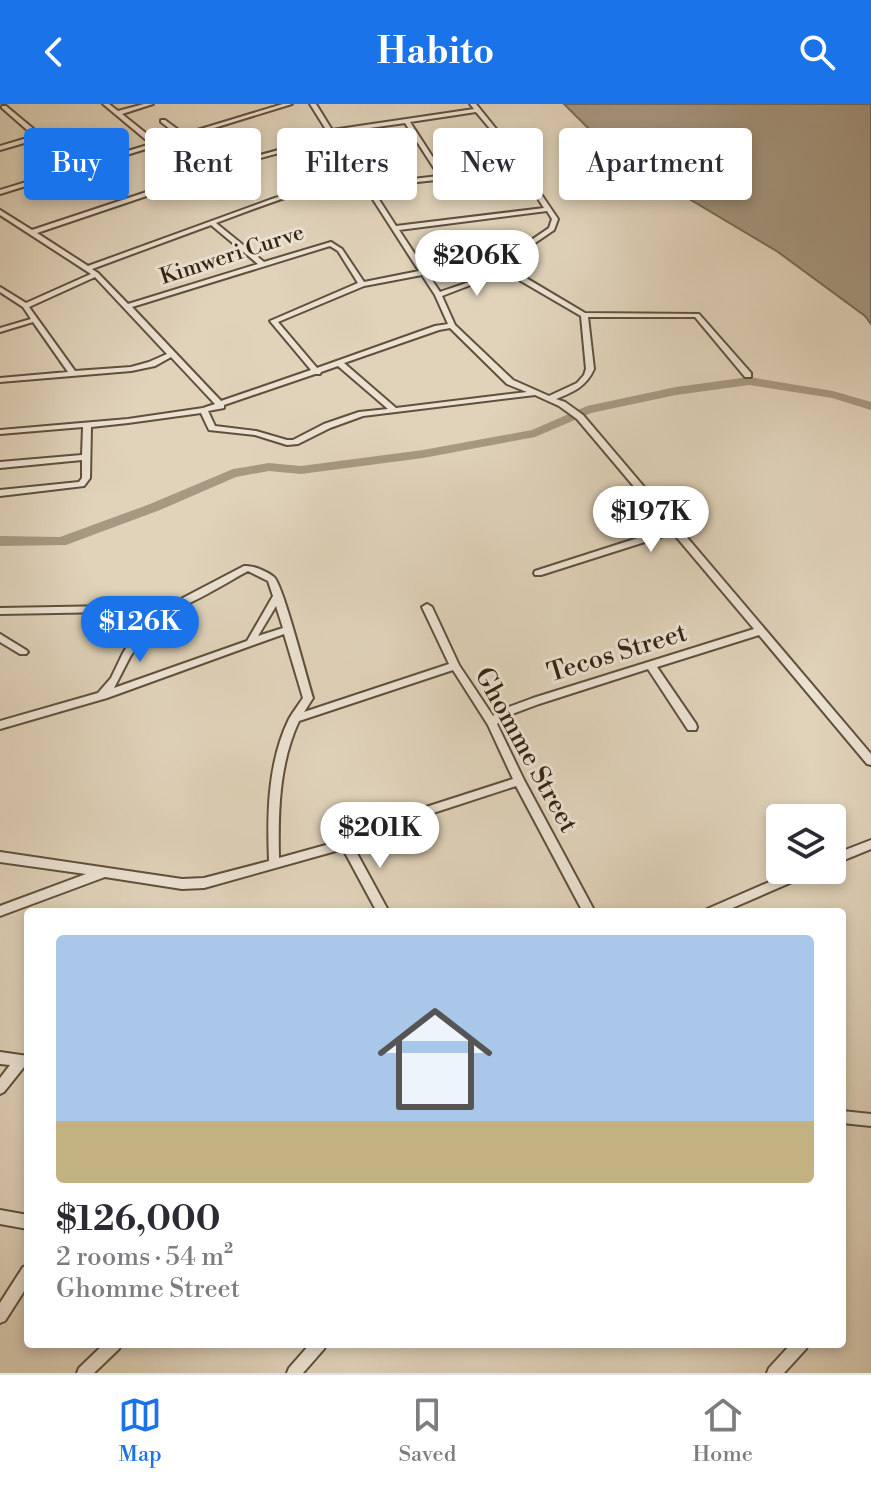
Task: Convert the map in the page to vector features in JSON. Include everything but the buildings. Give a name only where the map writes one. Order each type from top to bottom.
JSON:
[{"type":"street","points":[[2,108],[16,104]]},
{"type":"street","points":[[106,104],[145,135]]},
{"type":"street","points":[[119,113],[150,104]]},
{"type":"street","points":[[210,128],[289,104]]},
{"type":"street","points":[[313,104],[327,128]]},
{"type":"street","points":[[366,128],[475,107],[491,128]]},
{"type":"street","points":[[2,108],[29,128]]},
{"type":"street","points":[[163,121],[172,128]]},
{"type":"street","points":[[407,121],[433,161]]},
{"type":"street","points":[[0,148],[24,141]]},
{"type":"street","points":[[33,232],[277,151]]},
{"type":"street","points":[[0,192],[24,184]]},
{"type":"street","points":[[88,268],[277,200]]},
{"type":"street","points":[[377,200],[438,295],[452,326],[496,372],[521,388],[562,404],[580,417],[871,761]]},
{"type":"street","points":[[438,295],[479,280],[502,267],[504,261],[552,229],[555,219],[543,200]]},
{"type":"street","points":[[396,228],[549,209]]},
{"type":"street","points":[[0,212],[96,274],[221,406]]},
{"type":"street","points":[[212,223],[261,263]]},
{"type":"street","name":"Kimweri Curve","points":[[129,306],[331,244],[340,250],[362,284]]},
{"type":"street","points":[[502,267],[584,315],[697,315],[748,375]]},
{"type":"street","points":[[317,372],[274,321],[362,284],[421,273]]},
{"type":"street","points":[[25,306],[96,274]]},
{"type":"street","points":[[0,289],[25,306],[72,372]]},
{"type":"street","points":[[550,398],[577,387],[587,378],[590,369],[584,315]]},
{"type":"street","points":[[0,330],[34,320]]},
{"type":"street","points":[[0,432],[204,410],[438,328],[452,326]]},
{"type":"street","points":[[0,380],[142,367],[172,354]]},
{"type":"street","points":[[340,364],[392,408]]},
{"type":"street","points":[[204,410],[212,428],[256,433],[287,443],[347,418],[392,408],[502,400],[538,393]]},
{"type":"street","points":[[0,493],[81,484],[86,478],[87,425]]},
{"type":"street","points":[[0,465],[87,457]]},
{"type":"street","points":[[538,573],[675,529]]},
{"type":"street","points":[[0,611],[113,609],[145,613],[182,602],[248,568],[271,579],[308,698],[297,710],[272,800],[274,863]]},
{"type":"street","points":[[251,641],[278,595]]},
{"type":"street","name":"Ghomme Street","points":[[427,607],[455,666],[492,723],[519,781],[587,908]]},
{"type":"street","points":[[97,697],[118,677],[125,656],[144,631],[145,613]]},
{"type":"street","points":[[0,725],[97,697],[289,629]]},
{"type":"street","name":"Tecos Street","points":[[492,723],[501,714],[536,701],[760,631]]},
{"type":"street","points":[[0,637],[23,652]]},
{"type":"street","points":[[294,719],[455,666]]},
{"type":"street","points":[[651,666],[692,727]]},
{"type":"street","points":[[0,857],[193,885],[346,844],[430,810],[519,781]]},
{"type":"street","points":[[346,844],[381,908]]},
{"type":"street","points":[[846,854],[871,844]]},
{"type":"street","points":[[0,911],[107,872]]},
{"type":"street","points":[[720,908],[776,884]]},
{"type":"street","points":[[0,1058],[24,1060]]},
{"type":"street","points":[[0,1088],[24,1061]]},
{"type":"street","points":[[846,1117],[871,1120]]},
{"type":"street","points":[[0,1217],[24,1221]]},
{"type":"street","points":[[0,1316],[24,1278]]},
{"type":"street","points":[[84,1373],[110,1348]]},
{"type":"street","points":[[294,1373],[316,1348]]},
{"type":"street","points":[[774,1373],[797,1348]]},
{"type":"shaded area","points":[[564,104],[871,104],[871,324],[865,316],[778,252],[691,200],[752,200],[752,128],[588,128]]},
{"type":"waterway","points":[[0,541],[61,542],[155,507],[233,473],[269,467],[301,470],[423,454],[535,433],[587,410],[676,391],[749,381],[833,395],[871,406]]}]
